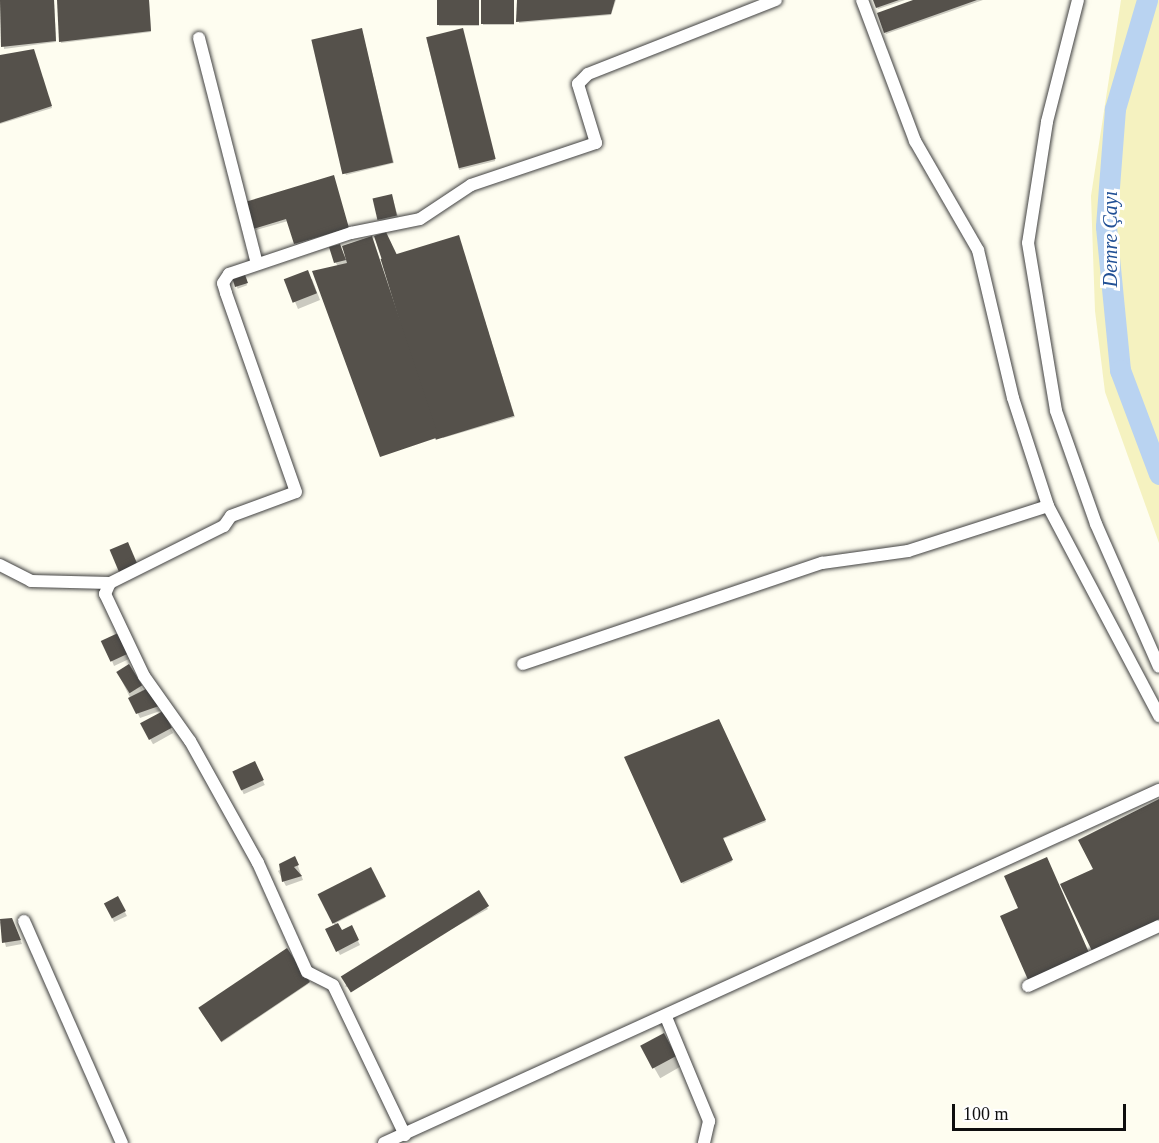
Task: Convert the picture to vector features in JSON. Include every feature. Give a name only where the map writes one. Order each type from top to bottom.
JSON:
[{"type":"street","points":[[0,565],[30,581],[110,583],[224,526],[231,516],[296,492],[223,283],[229,274],[351,233],[400,227],[443,208],[471,185],[596,143],[578,84],[588,74],[776,0]]},
{"type":"street","points":[[862,0],[915,141],[978,250],[1013,398],[1048,506],[1159,716]]},
{"type":"street","points":[[1078,0],[1047,122],[1028,243],[1056,411],[1096,524],[1159,667]]},
{"type":"street","points":[[199,38],[257,264]]},
{"type":"street","points":[[524,664],[822,563],[908,551],[1048,506]]},
{"type":"street","points":[[110,583],[105,594],[144,676],[190,741],[258,863],[307,972],[333,984],[405,1135]]},
{"type":"street","points":[[384,1143],[666,1017],[1159,789]]},
{"type":"street","points":[[24,921],[122,1143]]},
{"type":"street","points":[[1028,986],[1159,926]]},
{"type":"street","points":[[666,1017],[709,1121],[704,1143]]},
{"type":"sand","points":[[1121,0],[1159,0],[1159,543],[1105,392],[1095,311],[1091,196]]},
{"type":"building","points":[[0,0],[54,0],[56,41],[1,47]]},
{"type":"building","points":[[57,0],[149,0],[151,31],[59,42]]},
{"type":"building","points":[[437,0],[479,0],[479,25],[437,25]]},
{"type":"building","points":[[481,0],[514,0],[514,24],[481,24]]},
{"type":"building","points":[[517,0],[615,0],[611,14],[516,22]]},
{"type":"building","points":[[873,0],[899,0],[876,8]]},
{"type":"building","points":[[913,0],[977,0],[884,33],[877,13]]},
{"type":"building","points":[[362,28],[393,162],[342,174],[311,40]]},
{"type":"building","points":[[463,28],[496,159],[459,168],[426,37]]},
{"type":"building","points":[[34,49],[52,106],[0,123],[0,55]]},
{"type":"building","points":[[334,175],[349,228],[294,244],[286,219],[253,229],[245,202]]},
{"type":"building","points":[[392,194],[397,215],[377,220],[373,198]]},
{"type":"building","points":[[386,232],[397,255],[382,260],[374,236]]},
{"type":"building","points":[[459,235],[514,416],[436,440],[381,259]]},
{"type":"building","points":[[372,236],[439,437],[380,457],[312,271],[347,263],[342,246]]},
{"type":"building","points":[[340,244],[346,260],[334,263],[329,247]]},
{"type":"building","points":[[308,270],[317,293],[293,303],[284,279]]},
{"type":"building","points":[[244,272],[248,283],[235,287],[232,277]]},
{"type":"building","points":[[128,542],[138,566],[120,574],[110,550]]},
{"type":"building","points":[[118,633],[128,654],[111,662],[101,641]]},
{"type":"building","points":[[129,664],[142,685],[130,693],[116,672]]},
{"type":"building","points":[[146,689],[159,706],[136,714],[128,698]]},
{"type":"building","points":[[163,711],[172,728],[149,740],[140,723]]},
{"type":"building","points":[[719,719],[766,820],[723,838],[733,860],[681,883],[624,757]]},
{"type":"building","points":[[255,761],[264,780],[241,791],[232,772]]},
{"type":"building","points":[[1159,799],[1159,921],[1092,951],[1060,884],[1093,869],[1078,840]]},
{"type":"building","points":[[295,856],[299,865],[294,867],[302,876],[282,882],[279,864]]},
{"type":"building","points":[[1047,857],[1090,955],[1029,982],[1000,916],[1018,908],[1004,876]]},
{"type":"building","points":[[371,867],[386,896],[333,924],[318,894]]},
{"type":"building","points":[[479,890],[489,906],[351,992],[341,976]]},
{"type":"building","points":[[118,896],[126,911],[112,919],[104,904]]},
{"type":"building","points":[[12,918],[21,940],[2,943],[0,919]]},
{"type":"building","points":[[338,923],[342,930],[352,925],[359,940],[336,952],[325,929]]},
{"type":"building","points":[[287,948],[310,982],[221,1042],[198,1008]]},
{"type":"building","points":[[664,1033],[676,1056],[652,1069],[640,1046]]},
{"type":"waterway","name":"Demre Çayı","points":[[1147,0],[1115,109],[1106,227],[1120,370],[1159,474]]}]
